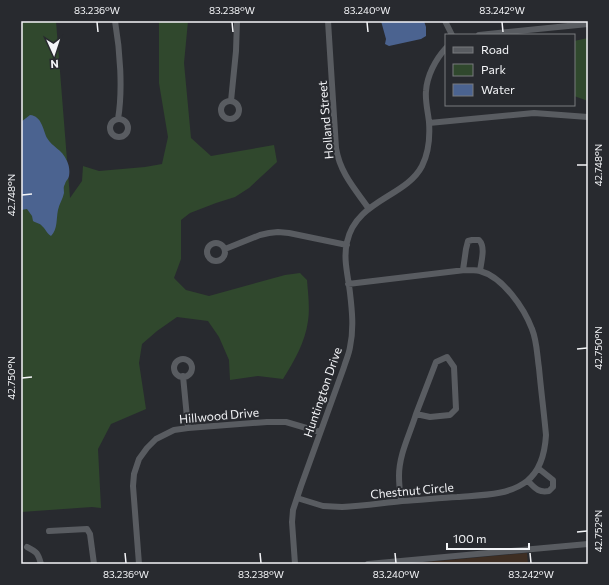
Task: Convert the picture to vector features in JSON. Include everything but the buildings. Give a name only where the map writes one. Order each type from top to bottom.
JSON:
[{"type":"street","points":[[115,21],[120,72],[120,106],[118,119]]},
{"type":"street","points":[[231,101],[236,51],[237,21]]},
{"type":"street","name":"Holland Street","points":[[328,21],[336,148],[338,158],[345,175],[369,209]]},
{"type":"street","points":[[445,21],[452,34]]},
{"type":"street","points":[[489,34],[588,24]]},
{"type":"street","name":"Huntington Drive","points":[[295,564],[292,522],[293,510],[350,347],[353,324],[346,273],[346,254],[351,231],[355,224],[369,209],[412,179],[422,167],[429,140],[426,91],[433,66],[445,49]]},
{"type":"street","points":[[429,123],[534,113],[588,117]]},
{"type":"street","points":[[225,249],[260,235],[278,232],[347,245]]},
{"type":"street","points":[[463,270],[468,241],[479,240],[481,241],[483,247],[480,271]]},
{"type":"street","name":"Chestnut Circle","points":[[297,498],[315,504],[352,506],[495,494],[515,488],[528,481],[538,468],[545,447],[546,435],[536,346],[532,330],[527,318],[513,295],[502,283],[480,271],[463,270],[348,284]]},
{"type":"street","points":[[401,501],[399,475],[404,446],[416,414],[436,362],[447,357],[454,367],[456,409],[450,415],[430,417],[416,414]]},
{"type":"street","points":[[183,376],[188,428]]},
{"type":"street","name":"Hillwood Drive","points":[[139,564],[133,486],[134,474],[139,459],[156,439],[174,430],[267,422],[286,422],[320,432]]},
{"type":"street","points":[[528,481],[537,490],[543,492],[549,491],[553,487],[553,480],[538,468]]},
{"type":"street","points":[[49,531],[87,529],[90,534],[94,564]]},
{"type":"street","points":[[368,564],[588,544]]},
{"type":"street","points":[[27,547],[37,552],[40,556],[41,564]]},
{"type":"shaded area","points":[[527,553],[528,564],[402,564],[461,559]]},
{"type":"green space","points":[[21,21],[56,21],[70,198],[82,181],[83,166],[99,171],[162,164],[168,137],[159,83],[159,21],[188,21],[184,63],[191,138],[211,156],[274,145],[277,162],[249,188],[235,197],[190,213],[181,220],[181,259],[174,278],[186,290],[209,296],[285,275],[300,273],[307,280],[309,311],[307,329],[298,352],[283,379],[258,376],[230,380],[229,360],[219,337],[208,321],[177,317],[142,344],[139,363],[146,409],[111,424],[98,449],[101,508],[92,507],[21,512]]},
{"type":"green space","points":[[588,38],[588,101],[575,96],[575,41]]},
{"type":"water","points":[[381,21],[424,21],[426,36],[421,39],[389,46],[385,44],[386,39]]},
{"type":"water","points":[[30,115],[34,116],[40,121],[47,138],[65,157],[69,168],[69,176],[64,186],[64,193],[59,208],[56,227],[51,236],[41,225],[33,221],[32,216],[27,209],[21,210],[21,122]]}]
